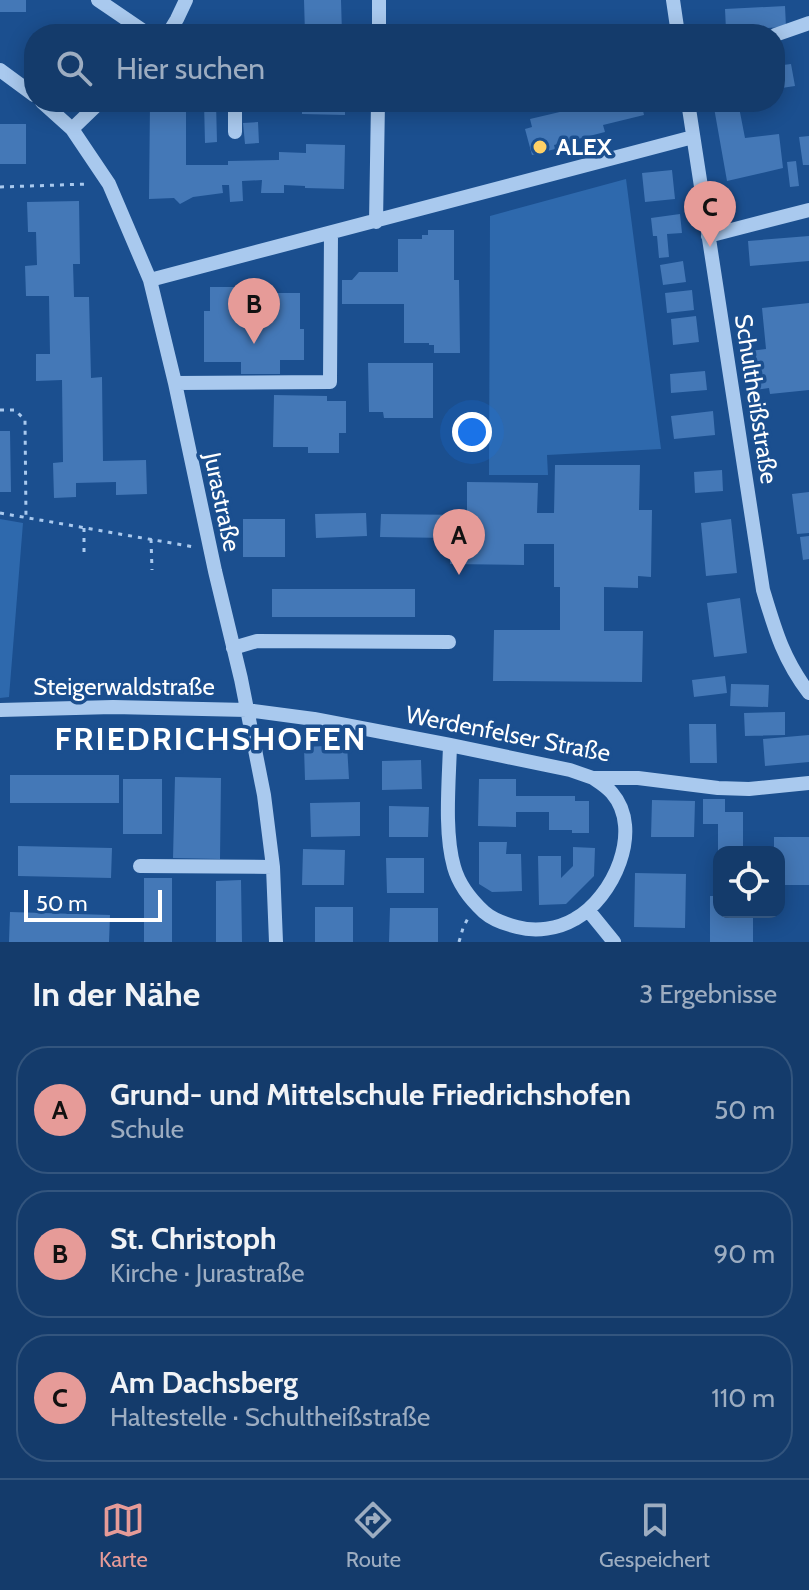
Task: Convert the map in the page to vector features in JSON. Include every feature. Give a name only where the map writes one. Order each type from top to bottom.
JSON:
[{"type":"street","points":[[98,0],[133,24]]},
{"type":"street","points":[[174,24],[186,0]]},
{"type":"street","points":[[379,0],[379,24]]},
{"type":"street","points":[[673,0],[677,24]]},
{"type":"street","points":[[785,31],[809,23]]},
{"type":"street","points":[[0,70],[24,88]]},
{"type":"street","name":"Jurastraße","points":[[53,112],[72,129],[109,184],[150,280],[264,795],[273,867],[276,942]]},
{"type":"street","points":[[72,129],[90,112]]},
{"type":"street","points":[[235,112],[235,132]]},
{"type":"street","points":[[376,222],[378,112]]},
{"type":"street","name":"Schultheißstraße","points":[[689,112],[763,590],[778,642],[809,693]]},
{"type":"street","points":[[150,280],[693,137]]},
{"type":"street","points":[[708,236],[809,210]]},
{"type":"street","points":[[175,383],[330,382],[331,234]]},
{"type":"street","points":[[233,648],[257,641],[449,642]]},
{"type":"street","name":"Steigerwaldstraße","points":[[0,710],[113,707],[247,710]]},
{"type":"street","name":"Werdenfelser Straße","points":[[247,710],[314,719],[450,745],[570,770],[593,778],[638,778],[749,789],[809,783]]},
{"type":"street","points":[[450,745],[448,800],[454,868],[462,887],[475,904],[506,925],[525,929],[563,925],[588,910],[600,896],[618,865],[625,831],[622,812],[612,793],[593,778]]},
{"type":"street","points":[[140,866],[273,867]]},
{"type":"street","points":[[588,910],[614,942]]},
{"type":"path","points":[[0,187],[109,184]]},
{"type":"path","points":[[0,410],[15,410],[25,420],[26,518]]},
{"type":"path","points":[[0,513],[210,549]]},
{"type":"path","points":[[84,528],[84,557]]},
{"type":"path","points":[[151,539],[152,570]]},
{"type":"path","points":[[459,942],[475,904]]},
{"type":"shaded area","points":[[626,179],[661,449],[547,455],[548,475],[489,475],[490,216]]},
{"type":"shaded area","points":[[0,519],[23,523],[9,697],[0,698]]},
{"type":"building","points":[[0,0],[26,0],[26,12],[0,12]]},
{"type":"building","points":[[304,0],[341,0],[342,24],[305,24]]},
{"type":"building","points":[[785,6],[786,27],[785,24],[726,24],[725,9]]},
{"type":"building","points":[[791,64],[795,86],[785,88],[785,65]]},
{"type":"building","points":[[150,112],[186,112],[186,165],[279,160],[279,152],[306,153],[306,144],[345,145],[344,189],[284,185],[284,193],[261,193],[262,180],[242,181],[243,201],[230,202],[229,185],[222,185],[223,193],[193,197],[180,204],[174,198],[149,199]]},
{"type":"building","points":[[204,112],[216,112],[217,142],[205,143]]},
{"type":"building","points":[[302,112],[345,112],[345,115]]},
{"type":"building","points":[[560,112],[643,112],[644,115],[603,125],[605,132],[554,145],[555,149],[532,155],[525,129],[532,127],[530,119]]},
{"type":"building","points":[[715,112],[740,112],[745,138],[779,134],[783,168],[727,181]]},
{"type":"building","points":[[258,122],[259,143],[245,144],[243,123]]},
{"type":"building","points":[[0,124],[26,124],[26,164],[0,164]]},
{"type":"building","points":[[809,136],[809,165],[803,165],[799,137]]},
{"type":"building","points":[[796,161],[799,186],[790,187],[787,162]]},
{"type":"building","points":[[672,170],[675,199],[645,202],[642,173]]},
{"type":"building","points":[[79,201],[80,264],[73,264],[74,297],[89,297],[91,378],[102,377],[103,461],[146,460],[147,494],[116,495],[116,482],[76,483],[76,497],[54,498],[53,463],[63,462],[62,380],[36,381],[36,354],[50,354],[49,296],[26,296],[25,266],[37,265],[36,232],[28,232],[27,202]]},
{"type":"building","points":[[680,214],[682,233],[667,234],[669,257],[659,258],[651,218]]},
{"type":"building","points":[[428,230],[454,230],[454,280],[459,280],[460,353],[434,353],[434,345],[429,343],[404,343],[404,304],[342,304],[342,280],[352,280],[359,272],[398,272],[398,239],[422,239],[422,235],[428,235]]},
{"type":"building","points":[[809,236],[809,261],[750,266],[748,241]]},
{"type":"building","points":[[683,261],[686,282],[663,285],[660,265]]},
{"type":"building","points":[[210,287],[251,287],[251,293],[300,293],[304,360],[280,360],[280,374],[241,374],[241,362],[204,362],[204,311],[210,311]]},
{"type":"building","points":[[692,290],[694,310],[667,313],[665,293]]},
{"type":"building","points":[[809,303],[809,390],[770,394],[769,388],[747,391],[742,352],[766,349],[762,308]]},
{"type":"building","points":[[696,316],[699,342],[673,345],[671,319]]},
{"type":"building","points":[[368,363],[433,363],[433,418],[384,418],[383,412],[369,412]]},
{"type":"building","points":[[705,371],[707,390],[671,393],[670,374]]},
{"type":"building","points":[[274,395],[327,396],[327,401],[346,401],[346,433],[339,433],[339,453],[308,453],[308,447],[273,447]]},
{"type":"building","points":[[713,411],[715,435],[674,439],[671,416]]},
{"type":"building","points":[[0,431],[10,431],[11,492],[0,492]]},
{"type":"building","points":[[555,465],[640,465],[639,510],[652,510],[651,577],[638,576],[638,588],[604,587],[604,631],[643,631],[642,682],[493,681],[494,630],[560,630],[560,587],[554,587],[554,544],[524,544],[524,565],[450,564],[450,538],[380,537],[381,514],[467,515],[467,482],[538,483],[537,513],[554,513]]},
{"type":"building","points":[[722,470],[723,491],[695,493],[694,472]]},
{"type":"building","points":[[809,492],[809,533],[797,534],[792,494]]},
{"type":"building","points":[[366,513],[367,536],[316,538],[315,514]]},
{"type":"building","points":[[243,519],[285,519],[285,557],[243,557]]},
{"type":"building","points":[[731,519],[737,573],[706,576],[701,523]]},
{"type":"building","points":[[809,536],[809,559],[803,560],[800,537]]},
{"type":"building","points":[[272,589],[415,589],[415,617],[272,617]]},
{"type":"building","points":[[740,598],[747,653],[714,657],[707,603]]},
{"type":"building","points":[[725,676],[727,693],[694,697],[692,680]]},
{"type":"building","points":[[731,684],[769,685],[768,707],[730,706]]},
{"type":"building","points":[[785,712],[785,735],[745,736],[744,713]]},
{"type":"building","points":[[689,724],[716,724],[717,763],[690,763]]},
{"type":"building","points":[[809,735],[809,762],[765,766],[763,739]]},
{"type":"building","points":[[347,745],[349,779],[305,780],[304,747]]},
{"type":"building","points":[[421,760],[422,789],[382,790],[382,761]]},
{"type":"building","points":[[10,775],[119,775],[119,803],[10,803]]},
{"type":"building","points":[[175,777],[221,778],[220,859],[173,858]]},
{"type":"building","points":[[123,779],[162,779],[162,834],[123,834]]},
{"type":"building","points":[[479,779],[516,779],[516,796],[575,796],[575,801],[589,801],[589,833],[549,830],[549,812],[516,812],[516,827],[478,826]]},
{"type":"building","points":[[703,799],[725,799],[725,812],[743,812],[743,846],[718,846],[718,824],[703,824]]},
{"type":"building","points":[[652,800],[695,801],[694,837],[651,837]]},
{"type":"building","points":[[360,802],[360,836],[311,837],[310,803]]},
{"type":"building","points":[[389,806],[429,807],[428,837],[389,837]]},
{"type":"building","points":[[774,837],[809,837],[809,885],[785,885],[785,846],[774,846]]},
{"type":"building","points":[[479,842],[507,842],[506,854],[521,854],[522,891],[492,892],[479,884]]},
{"type":"building","points":[[18,846],[112,848],[111,878],[18,876]]},
{"type":"building","points":[[573,847],[595,848],[594,876],[566,904],[539,905],[538,856],[561,856],[561,878],[573,866]]},
{"type":"building","points":[[303,849],[345,850],[344,885],[302,885]]},
{"type":"building","points":[[386,858],[424,858],[424,893],[387,893]]},
{"type":"building","points":[[635,873],[686,874],[685,928],[634,927]]},
{"type":"building","points":[[144,878],[172,878],[172,942],[144,942]]},
{"type":"building","points":[[241,880],[242,942],[216,942],[216,881]]},
{"type":"building","points":[[710,896],[713,896],[713,918],[753,918],[753,942],[710,942]]},
{"type":"building","points":[[315,907],[353,907],[353,942],[315,942]]},
{"type":"building","points":[[390,908],[438,908],[438,942],[389,942]]},
{"type":"building","points":[[10,912],[110,915],[109,942],[9,942]]},
{"type":"place","name":"ALEX","points":[[540,147]]},
{"type":"place","name":"Am Dachsberg","points":[[710,247]]},
{"type":"place","name":"St. Christoph","points":[[254,344]]},
{"type":"place","name":"Grund- und Mittelschule Friedrichshofen","points":[[459,575]]},
{"type":"district","name":"FRIEDRICHSHOFEN","points":[[211,739]]}]
